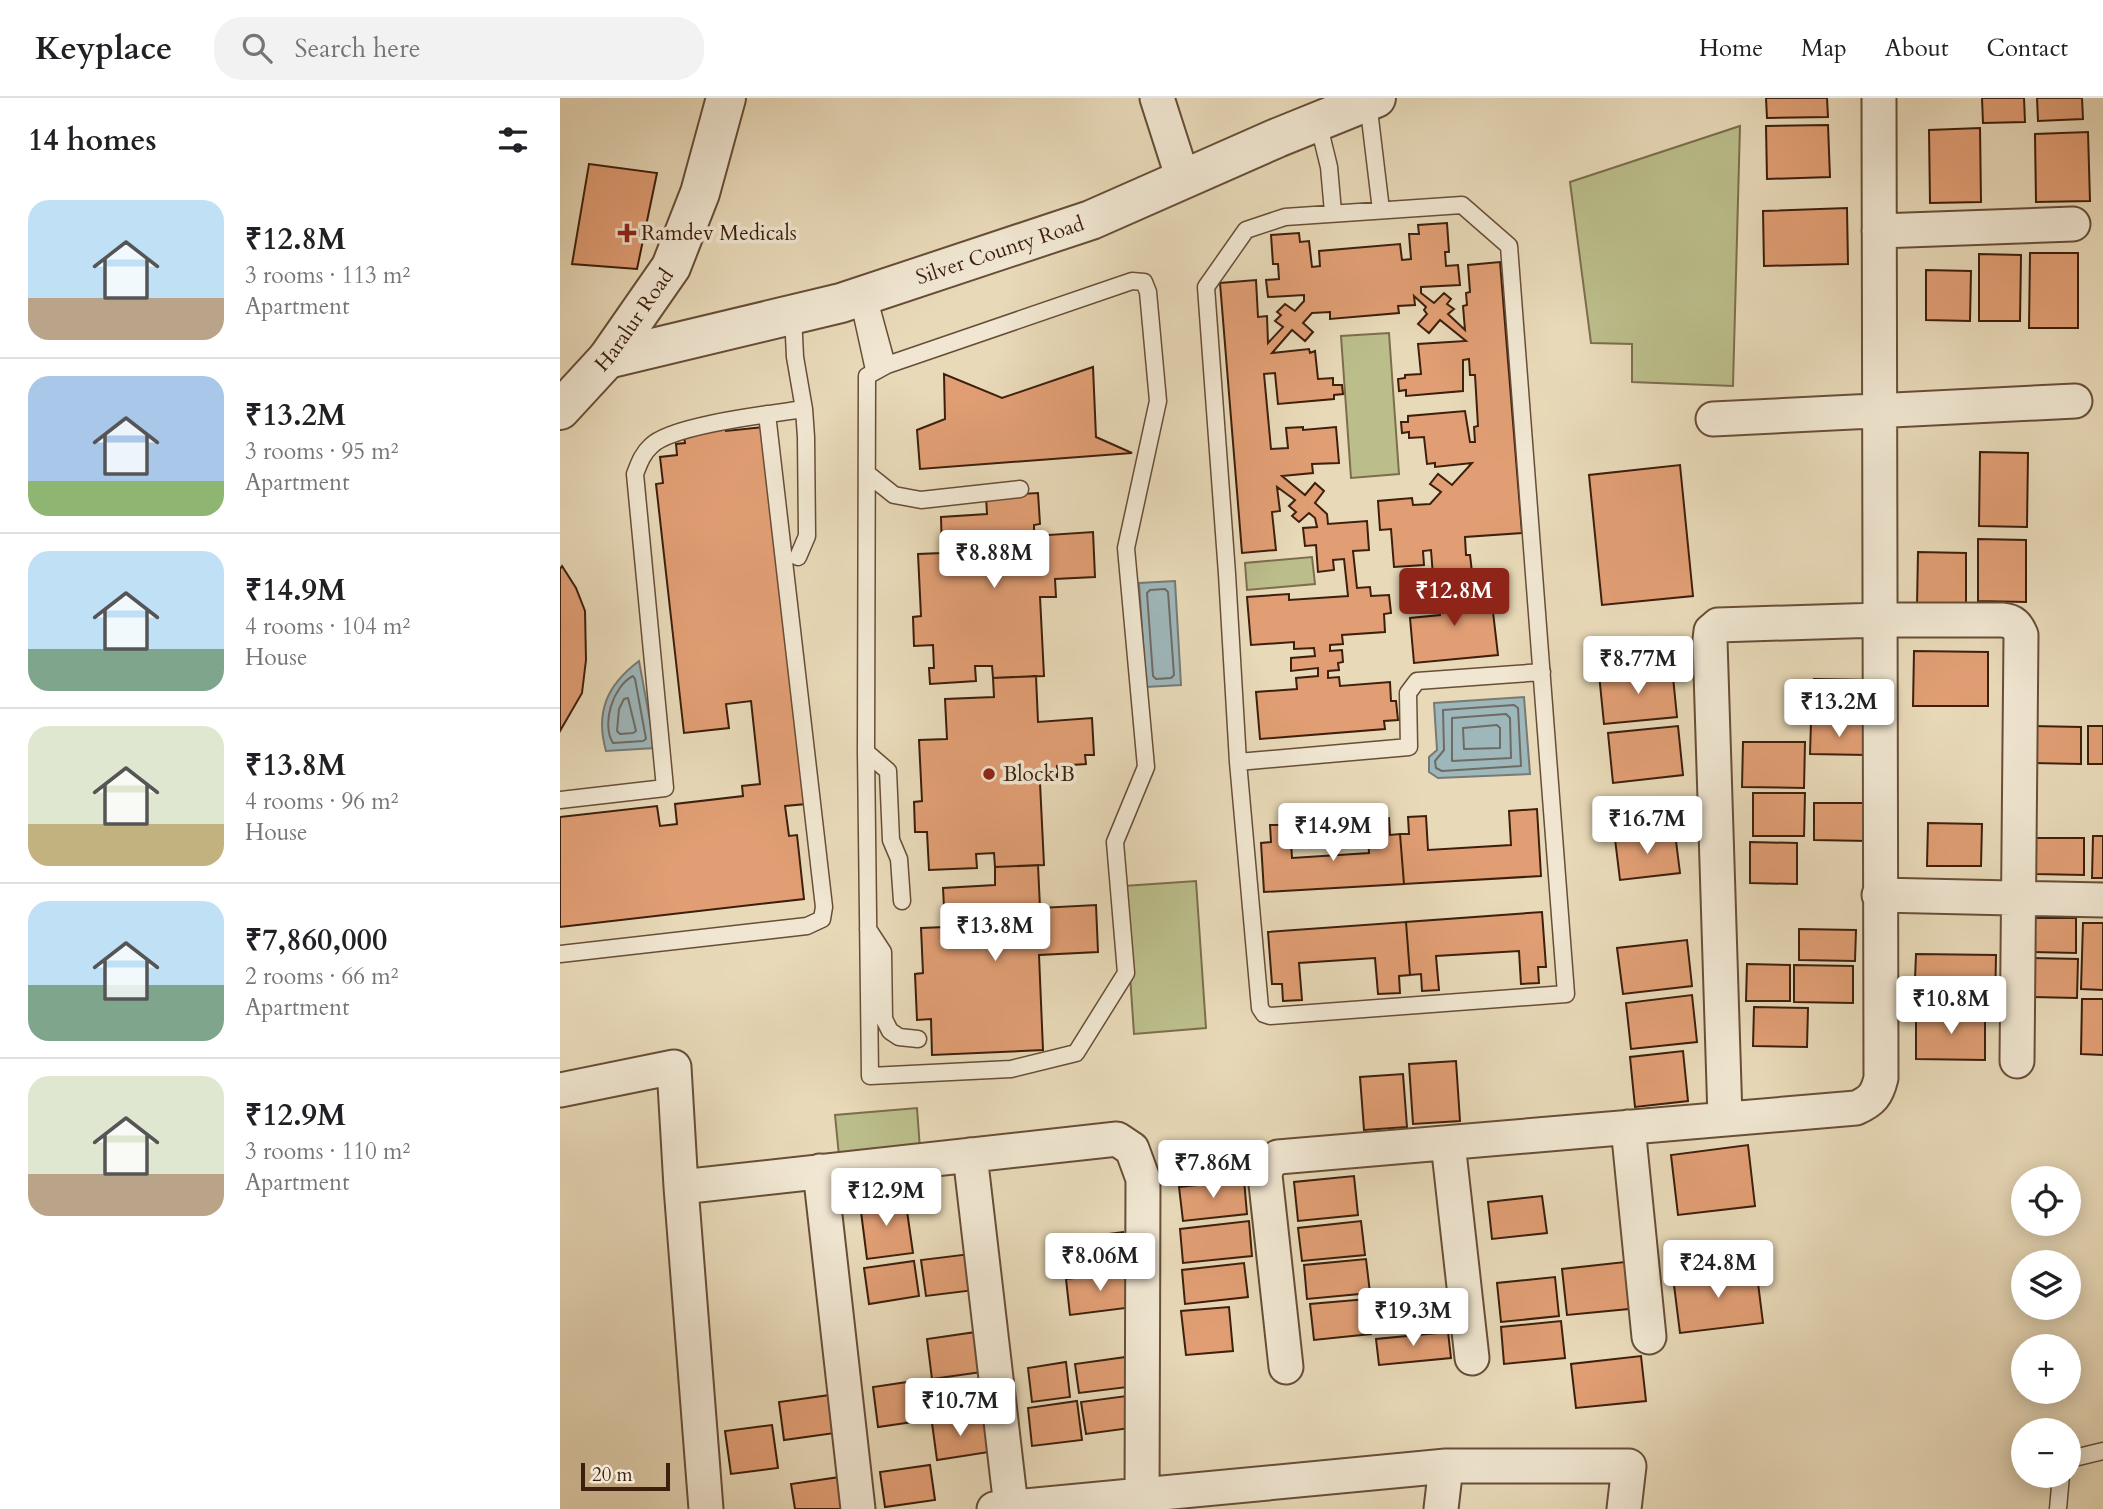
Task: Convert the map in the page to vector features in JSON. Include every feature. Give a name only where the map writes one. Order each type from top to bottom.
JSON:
[{"type":"street","name":"Haralur Road","points":[[560,410],[607,359],[671,267],[700,193],[726,98]]},
{"type":"street","points":[[1157,98],[1183,179]]},
{"type":"street","points":[[1286,1367],[1265,1175],[1268,1164],[1279,1157],[1856,1108],[1869,1102],[1877,1093],[1881,1078],[1879,98]]},
{"type":"street","name":"Silver County Road","points":[[607,359],[863,296],[1091,220],[1372,100]]},
{"type":"street","points":[[1879,231],[2073,224]]},
{"type":"street","points":[[1713,419],[2075,401]]},
{"type":"street","points":[[1725,1118],[1711,631],[1718,625],[1728,623],[2002,620],[2012,621],[2018,628],[2021,635],[2017,1061]]},
{"type":"street","points":[[1879,895],[2103,900]]},
{"type":"street","points":[[560,1090],[674,1067],[706,1509]]},
{"type":"street","points":[[1628,1128],[1649,1337]]},
{"type":"street","points":[[681,1187],[1117,1139],[1132,1150],[1143,1179],[1142,1502]]},
{"type":"street","points":[[1448,1143],[1472,1358]]},
{"type":"street","points":[[970,1155],[1002,1508],[1142,1502],[1446,1465],[1629,1466],[1624,1509]]},
{"type":"street","points":[[820,1171],[858,1509]]},
{"type":"street","points":[[1441,1509],[1446,1465]]},
{"type":"lane","points":[[1372,100],[1381,210]]},
{"type":"lane","points":[[1318,122],[1329,167],[1333,212]]},
{"type":"lane","points":[[1462,205],[1509,246],[1566,994],[1270,1016],[1264,1014],[1260,1008],[1238,762],[1206,287],[1247,230],[1285,217],[1333,212],[1462,205]]},
{"type":"lane","points":[[1132,281],[1144,282],[1148,292],[1158,401],[1126,548],[1146,766],[1115,842],[1126,973],[1076,1053],[1011,1069],[870,1076],[866,752],[869,475],[867,376],[880,368],[1132,281]]},
{"type":"lane","points":[[863,296],[880,368]]},
{"type":"lane","points":[[793,314],[795,358],[804,409],[807,536],[798,557]]},
{"type":"lane","points":[[560,800],[665,788],[635,491],[635,474],[641,458],[652,444],[674,431],[804,409]]},
{"type":"lane","points":[[560,954],[807,926],[822,919],[824,907],[767,414]]},
{"type":"lane","points":[[869,475],[894,495],[921,500],[1020,489]]},
{"type":"lane","points":[[1238,762],[1409,747],[1408,693],[1416,681],[1542,672]]},
{"type":"lane","points":[[866,752],[888,771],[891,841],[899,859],[902,901]]},
{"type":"lane","points":[[868,929],[883,952],[884,1019],[890,1031],[899,1037],[918,1039]]},
{"type":"lane","points":[[2081,1456],[2103,1451]]},
{"type":"lane","points":[[2058,1509],[2060,1488]]},
{"type":"green space","points":[[1740,126],[1733,386],[1632,382],[1632,344],[1591,343],[1570,182]]},
{"type":"green space","points":[[1389,333],[1399,474],[1351,478],[1341,336]]},
{"type":"green space","points":[[1312,557],[1315,584],[1247,590],[1245,563]]},
{"type":"green space","points":[[1196,881],[1206,1028],[1134,1034],[1124,886]]},
{"type":"green space","points":[[917,1108],[920,1149],[839,1156],[835,1115]]},
{"type":"water","points":[[1175,581],[1181,685],[1146,687],[1139,583]]},
{"type":"water","points":[[639,661],[655,748],[606,751],[602,724],[606,700],[619,680]]},
{"type":"water","points":[[1524,697],[1530,774],[1438,778],[1429,772],[1429,757],[1437,750],[1434,703]]},
{"type":"building","points":[[1766,98],[1827,98],[1828,117],[1767,118]]},
{"type":"building","points":[[1982,98],[2024,98],[2025,122],[1983,123]]},
{"type":"building","points":[[2037,98],[2082,98],[2083,119],[2038,121]]},
{"type":"building","points":[[1828,125],[1830,177],[1767,179],[1766,126]]},
{"type":"building","points":[[1980,128],[1981,202],[1930,203],[1929,130]]},
{"type":"building","points":[[2088,132],[2090,201],[2036,202],[2035,134]]},
{"type":"building","points":[[589,164],[657,173],[637,269],[572,264]]},
{"type":"building","points":[[1847,208],[1848,264],[1764,266],[1763,211]]},
{"type":"building","points":[[1447,223],[1449,252],[1445,252],[1446,266],[1458,265],[1460,285],[1421,287],[1421,293],[1434,303],[1444,293],[1451,299],[1447,304],[1454,309],[1448,314],[1465,330],[1463,306],[1467,305],[1466,293],[1470,292],[1468,265],[1500,262],[1522,533],[1465,537],[1466,555],[1470,555],[1473,581],[1444,583],[1443,575],[1433,576],[1431,550],[1423,551],[1424,565],[1394,567],[1391,529],[1380,530],[1378,501],[1412,498],[1413,505],[1430,504],[1441,492],[1430,484],[1438,474],[1452,485],[1472,463],[1435,467],[1435,463],[1427,464],[1424,437],[1409,438],[1409,432],[1402,433],[1401,422],[1408,422],[1408,416],[1465,411],[1470,442],[1475,442],[1474,427],[1478,426],[1475,375],[1470,375],[1469,359],[1463,360],[1463,391],[1406,396],[1406,390],[1399,391],[1398,379],[1405,378],[1405,375],[1421,374],[1418,344],[1466,341],[1440,320],[1429,333],[1418,324],[1427,314],[1424,310],[1426,307],[1414,296],[1415,305],[1398,306],[1399,313],[1330,319],[1330,312],[1312,313],[1303,323],[1313,332],[1305,341],[1292,330],[1272,353],[1309,349],[1310,353],[1315,351],[1318,379],[1333,378],[1333,385],[1342,385],[1343,394],[1334,395],[1334,399],[1278,404],[1275,373],[1264,374],[1271,449],[1288,448],[1286,428],[1303,427],[1303,430],[1336,427],[1339,463],[1312,464],[1313,473],[1282,476],[1305,495],[1315,483],[1324,491],[1315,503],[1327,514],[1328,524],[1367,521],[1369,550],[1353,551],[1357,588],[1370,587],[1371,596],[1389,595],[1391,613],[1384,614],[1385,632],[1342,635],[1343,644],[1330,645],[1330,651],[1342,650],[1343,662],[1338,663],[1339,670],[1328,671],[1328,678],[1339,677],[1340,686],[1390,682],[1391,701],[1396,701],[1398,720],[1384,721],[1385,729],[1260,739],[1256,692],[1297,689],[1296,678],[1318,676],[1318,668],[1291,671],[1291,658],[1315,656],[1314,648],[1294,649],[1294,642],[1251,645],[1247,597],[1289,594],[1289,600],[1348,596],[1344,559],[1333,560],[1334,570],[1318,572],[1316,545],[1305,546],[1303,528],[1317,527],[1315,518],[1309,513],[1299,522],[1292,516],[1296,512],[1289,506],[1295,500],[1277,487],[1280,511],[1272,512],[1276,550],[1242,553],[1220,283],[1256,280],[1258,317],[1267,316],[1268,343],[1283,327],[1275,321],[1281,315],[1277,312],[1285,304],[1295,311],[1304,301],[1304,295],[1268,297],[1266,280],[1279,279],[1278,264],[1273,264],[1271,235],[1299,233],[1300,242],[1309,241],[1312,267],[1320,266],[1319,251],[1400,244],[1402,260],[1411,259],[1409,234],[1419,234],[1418,225]]},
{"type":"building","points":[[2030,253],[2078,253],[2078,328],[2029,328]]},
{"type":"building","points":[[1979,254],[2021,255],[2020,321],[1979,321]]},
{"type":"building","points":[[1926,270],[1971,271],[1970,321],[1926,320]]},
{"type":"building","points":[[1093,367],[1096,437],[1132,453],[920,469],[917,430],[945,419],[944,374],[1002,398]]},
{"type":"building","points":[[726,426],[726,431],[764,427],[806,804],[785,806],[789,836],[797,835],[804,899],[560,927],[560,817],[657,806],[660,826],[677,824],[675,804],[743,796],[742,786],[760,784],[751,701],[726,704],[729,728],[684,733],[656,484],[663,483],[660,457],[677,455],[676,444],[685,443],[683,431]]},
{"type":"building","points":[[1980,452],[2028,453],[2027,527],[1979,526]]},
{"type":"building","points":[[1680,465],[1693,596],[1602,605],[1589,475]]},
{"type":"building","points":[[1038,493],[1040,524],[1034,525],[1034,536],[1093,532],[1095,577],[1055,579],[1056,597],[1040,597],[1044,676],[993,678],[992,666],[975,666],[976,681],[930,684],[929,668],[934,668],[933,645],[914,646],[913,617],[921,616],[918,554],[942,553],[941,517],[987,514],[986,496]]},
{"type":"building","points":[[1978,539],[2026,540],[2026,602],[1978,601]]},
{"type":"building","points":[[1918,552],[1966,553],[1966,608],[1917,607]]},
{"type":"building","points":[[562,566],[576,588],[585,611],[586,660],[582,693],[560,731],[560,569]]},
{"type":"building","points":[[1473,581],[1476,613],[1493,612],[1498,655],[1414,663],[1410,618],[1440,615],[1437,583]]},
{"type":"building","points":[[1914,651],[1988,652],[1988,706],[1913,706]]},
{"type":"building","points":[[1672,667],[1677,717],[1604,724],[1599,674]]},
{"type":"building","name":"Block B","points":[[1036,676],[1038,722],[1092,718],[1094,755],[1085,755],[1086,764],[1057,766],[1057,782],[1040,783],[1044,865],[995,867],[994,853],[976,854],[977,868],[929,870],[927,832],[915,832],[914,802],[922,801],[919,740],[947,739],[945,699],[994,697],[993,678]]},
{"type":"building","points":[[1814,679],[1874,680],[1873,718],[1814,718]]},
{"type":"building","points":[[1811,722],[1868,723],[1867,755],[1810,754]]},
{"type":"building","points":[[1678,726],[1683,775],[1613,783],[1608,733]]},
{"type":"building","points":[[2031,726],[2081,727],[2081,764],[2031,763]]},
{"type":"building","points":[[2088,726],[2103,726],[2103,764],[2088,764]]},
{"type":"building","points":[[1743,742],[1805,742],[1804,788],[1742,787]]},
{"type":"building","points":[[1753,793],[1805,793],[1804,836],[1753,836]]},
{"type":"building","points":[[1814,803],[1868,803],[1868,841],[1814,840]]},
{"type":"building","points":[[1537,809],[1541,876],[1404,884],[1400,834],[1409,834],[1408,817],[1426,816],[1428,850],[1511,845],[1509,811]]},
{"type":"building","points":[[1389,818],[1390,835],[1400,834],[1404,884],[1264,892],[1261,843],[1271,842],[1270,825],[1290,825],[1292,858],[1369,853],[1367,820]]},
{"type":"building","points":[[1928,823],[1982,824],[1981,866],[1927,866]]},
{"type":"building","points":[[1675,833],[1680,873],[1620,880],[1615,839]]},
{"type":"building","points":[[2093,836],[2103,836],[2103,878],[2092,878]]},
{"type":"building","points":[[2036,838],[2084,838],[2084,875],[2035,874]]},
{"type":"building","points":[[1750,842],[1797,843],[1797,884],[1750,883]]},
{"type":"building","points":[[1038,865],[1040,908],[1096,905],[1098,952],[1039,955],[1043,1050],[932,1055],[931,1019],[917,1020],[915,974],[923,973],[921,928],[945,927],[943,888],[995,885],[995,867]]},
{"type":"building","points":[[1542,912],[1546,967],[1538,967],[1539,983],[1521,984],[1519,951],[1436,956],[1439,990],[1422,991],[1421,974],[1410,975],[1406,922]]},
{"type":"building","points":[[2030,918],[2076,918],[2076,953],[2029,952]]},
{"type":"building","points":[[1406,922],[1410,975],[1399,976],[1400,993],[1378,994],[1375,958],[1299,963],[1302,1000],[1283,1001],[1282,984],[1272,984],[1268,932]]},
{"type":"building","points":[[2083,923],[2103,923],[2103,990],[2081,989]]},
{"type":"building","points":[[1799,929],[1856,930],[1855,961],[1799,960]]},
{"type":"building","points":[[1687,940],[1692,986],[1623,994],[1617,948]]},
{"type":"building","points":[[1916,954],[1996,955],[1995,1005],[1914,1004]]},
{"type":"building","points":[[2027,958],[2078,959],[2077,998],[2027,997]]},
{"type":"building","points":[[1747,964],[1790,965],[1790,1001],[1746,1001]]},
{"type":"building","points":[[1794,965],[1853,966],[1853,1003],[1794,1002]]},
{"type":"building","points":[[1692,995],[1697,1042],[1631,1049],[1626,1003]]},
{"type":"building","points":[[2082,999],[2103,999],[2103,1055],[2081,1054]]},
{"type":"building","points":[[1754,1007],[1808,1008],[1807,1047],[1753,1046]]},
{"type":"building","points":[[1916,1011],[1985,1012],[1985,1060],[1916,1059]]},
{"type":"building","points":[[1683,1051],[1688,1101],[1635,1107],[1630,1057]]},
{"type":"building","points":[[1456,1061],[1460,1121],[1413,1124],[1409,1064]]},
{"type":"building","points":[[1403,1074],[1407,1127],[1364,1130],[1360,1077]]},
{"type":"building","points":[[1748,1145],[1755,1206],[1678,1215],[1671,1155]]},
{"type":"building","points":[[1354,1176],[1358,1215],[1298,1221],[1294,1182]]},
{"type":"building","points":[[1244,1180],[1247,1214],[1183,1221],[1179,1187]]},
{"type":"building","points":[[1542,1196],[1547,1233],[1492,1239],[1488,1202]]},
{"type":"building","points":[[905,1197],[913,1253],[867,1259],[860,1204]]},
{"type":"building","points":[[1249,1221],[1252,1256],[1183,1263],[1180,1229]]},
{"type":"building","points":[[1361,1221],[1365,1255],[1302,1261],[1298,1228]]},
{"type":"building","points":[[1123,1232],[1127,1266],[1067,1274],[1062,1240]]},
{"type":"building","points":[[970,1254],[975,1290],[926,1296],[921,1260]]},
{"type":"building","points":[[1366,1259],[1370,1293],[1307,1299],[1304,1265]]},
{"type":"building","points":[[914,1261],[919,1296],[869,1304],[864,1268]]},
{"type":"building","points":[[1634,1261],[1639,1308],[1567,1315],[1562,1269]]},
{"type":"building","points":[[1244,1263],[1248,1297],[1185,1304],[1182,1270]]},
{"type":"building","points":[[1756,1267],[1763,1323],[1680,1333],[1673,1277]]},
{"type":"building","points":[[1129,1271],[1134,1307],[1070,1315],[1066,1279]]},
{"type":"building","points":[[1555,1277],[1559,1316],[1501,1322],[1497,1283]]},
{"type":"building","points":[[1367,1299],[1371,1334],[1314,1340],[1310,1304]]},
{"type":"building","points":[[1229,1307],[1233,1351],[1186,1355],[1181,1311]]},
{"type":"building","points":[[1561,1321],[1565,1358],[1504,1364],[1501,1327]]},
{"type":"building","points":[[976,1332],[982,1372],[932,1379],[927,1339]]},
{"type":"building","points":[[1448,1332],[1451,1358],[1379,1365],[1376,1339]]},
{"type":"building","points":[[1133,1356],[1136,1386],[1079,1393],[1075,1364]]},
{"type":"building","points":[[1641,1356],[1646,1401],[1576,1408],[1571,1364]]},
{"type":"building","points":[[1066,1362],[1070,1397],[1032,1402],[1028,1368]]},
{"type":"building","points":[[921,1380],[927,1420],[878,1427],[873,1387]]},
{"type":"building","points":[[830,1395],[835,1433],[784,1440],[779,1402]]},
{"type":"building","points":[[1134,1395],[1138,1427],[1086,1434],[1081,1402]]},
{"type":"building","points":[[1077,1401],[1082,1440],[1032,1446],[1028,1408]]},
{"type":"building","points":[[983,1415],[989,1452],[937,1460],[932,1423]]},
{"type":"building","points":[[772,1425],[778,1468],[731,1474],[725,1431]]},
{"type":"building","points":[[930,1465],[935,1500],[885,1507],[880,1472]]},
{"type":"building","points":[[840,1477],[845,1509],[795,1509],[791,1484]]},
{"type":"place","name":"Ramdev Medicals","points":[[627,233]]},
{"type":"place","name":"Block B","points":[[989,774]]}]
